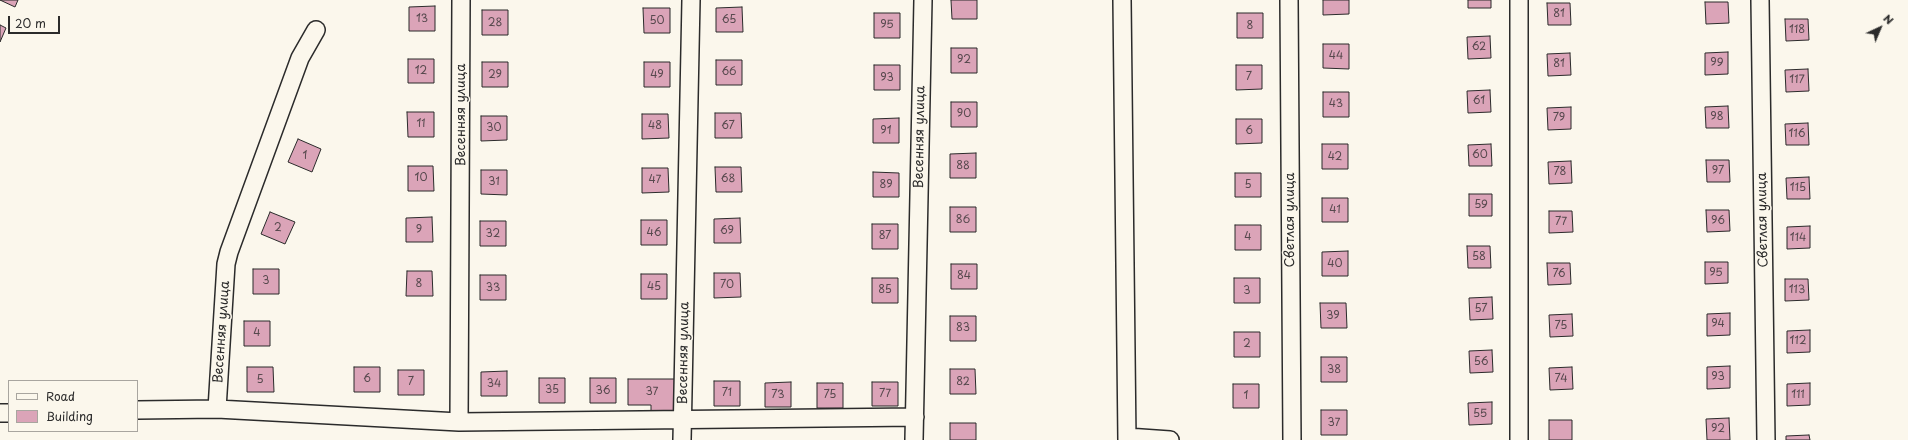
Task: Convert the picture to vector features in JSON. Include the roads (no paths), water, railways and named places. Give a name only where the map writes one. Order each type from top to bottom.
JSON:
[{"type":"street","name":"Весенняя улица","points":[[459,422],[461,0]]},
{"type":"street","name":"Весенняя улица","points":[[682,418],[691,0]]},
{"type":"street","name":"Весенняя улица","points":[[914,440],[923,0]]},
{"type":"street","points":[[1122,0],[1127,439],[1170,440]]},
{"type":"street","name":"Светлая улица","points":[[1289,0],[1292,440]]},
{"type":"street","points":[[1519,0],[1519,440]]},
{"type":"street","name":"Светлая улица","points":[[1760,0],[1766,440]]},
{"type":"street","name":"Весенняя улица","points":[[316,30],[300,58],[229,252],[226,264],[217,409],[459,422],[682,418],[915,417]]},
{"type":"street","points":[[138,410],[217,409]]},
{"type":"street","points":[[682,418],[682,440]]}]
